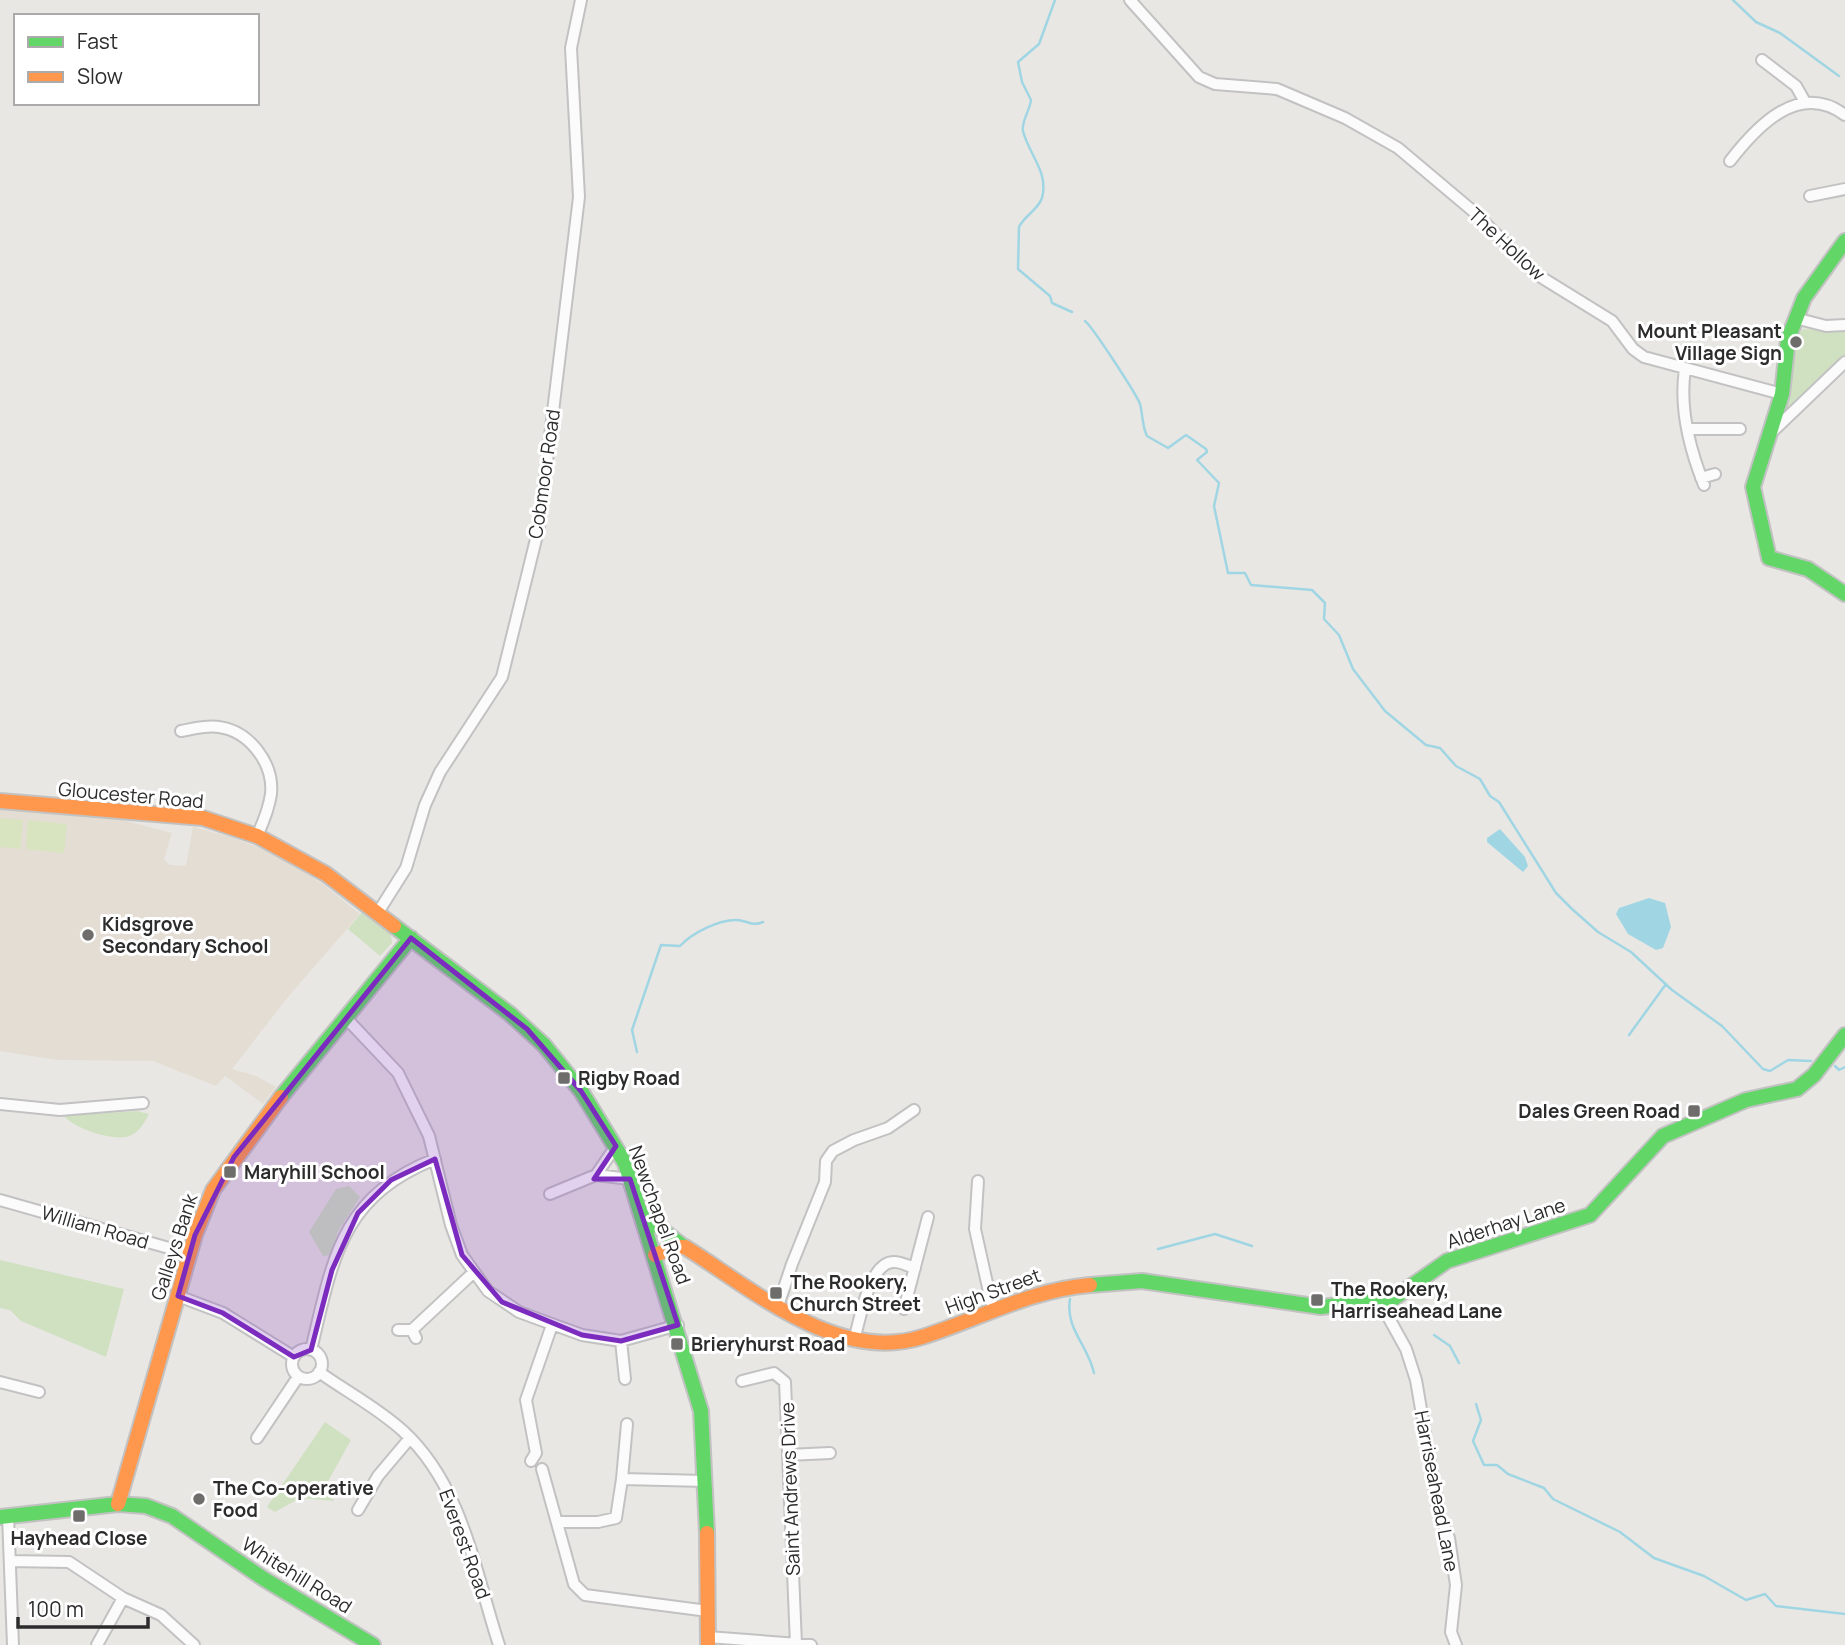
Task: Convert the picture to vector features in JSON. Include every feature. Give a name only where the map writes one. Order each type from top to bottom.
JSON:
[{"type":"street","name":"Cobmoor Road","points":[[377,914],[406,868],[425,805],[440,772],[502,677],[539,527],[579,197],[571,48],[581,0]]},
{"type":"street","name":"The Hollow","points":[[1130,0],[1199,76],[1215,84],[1278,89],[1346,118],[1398,149],[1474,212],[1536,274],[1612,321],[1633,349],[1644,357],[1782,394]]},
{"type":"street","points":[[1762,60],[1797,86],[1805,102]]},
{"type":"street","points":[[1730,161],[1765,122],[1781,111],[1805,102],[1818,102],[1845,115]]},
{"type":"street","points":[[1810,196],[1845,190]]},
{"type":"street","points":[[1845,240],[1804,298],[1795,318],[1788,340],[1782,394],[1754,487],[1769,558],[1808,569],[1845,594]]},
{"type":"street","points":[[1795,318],[1826,326],[1845,325]]},
{"type":"street","points":[[1767,437],[1827,376],[1845,362]]},
{"type":"street","points":[[1685,369],[1682,388],[1688,429],[1703,482],[1715,474]]},
{"type":"street","points":[[1688,429],[1740,429]]},
{"type":"street","points":[[178,731],[218,726],[236,732],[256,750],[268,771],[271,794],[257,836]]},
{"type":"street","name":"Gloucester Road","points":[[0,800],[203,818],[257,836]]},
{"type":"street","name":"Newchapel Road","points":[[257,836],[326,874],[527,1028],[581,1091],[615,1146],[630,1179],[678,1325],[701,1410],[706,1481],[708,1641]]},
{"type":"street","name":"Galleys Bank","points":[[118,1504],[190,1254],[213,1191],[234,1157],[411,938]]},
{"type":"street","points":[[345,1017],[398,1073],[429,1136],[451,1225],[462,1255],[488,1291],[502,1302],[552,1325],[582,1335],[621,1340],[678,1325]]},
{"type":"street","name":"Alderhay Lane","points":[[1380,1302],[1393,1299],[1447,1261],[1590,1215],[1663,1136],[1746,1100],[1797,1089],[1821,1068],[1845,1035]]},
{"type":"street","points":[[0,1104],[60,1110],[143,1103]]},
{"type":"street","points":[[779,1303],[825,1182],[827,1161],[833,1151],[888,1128],[914,1110]]},
{"type":"street","points":[[596,1175],[615,1146]]},
{"type":"street","points":[[311,1350],[332,1270],[358,1213],[391,1180],[435,1159]]},
{"type":"street","points":[[550,1194],[596,1175],[630,1179]]},
{"type":"street","points":[[978,1181],[975,1229],[993,1310]]},
{"type":"street","name":"William Road","points":[[0,1200],[190,1254]]},
{"type":"street","name":"High Street","points":[[641,1213],[685,1247],[779,1303],[818,1330],[854,1340],[910,1340],[1045,1291],[1142,1281],[1321,1307],[1380,1302]]},
{"type":"street","points":[[904,1309],[928,1217]]},
{"type":"street","points":[[655,1255],[665,1249],[685,1247]]},
{"type":"street","points":[[854,1340],[873,1277],[881,1265],[894,1261],[915,1268]]},
{"type":"street","points":[[398,1330],[414,1334],[474,1272]]},
{"type":"street","points":[[178,1296],[223,1313],[294,1357]]},
{"type":"street","name":"Harriseahead Lane","points":[[1380,1302],[1406,1349],[1416,1380],[1439,1514],[1449,1538],[1456,1585],[1451,1632],[1456,1645]]},
{"type":"street","points":[[531,1461],[536,1453],[526,1400],[552,1325]]},
{"type":"street","points":[[621,1340],[625,1379]]},
{"type":"street","points":[[300,1350],[311,1350],[321,1359],[319,1372],[310,1379],[298,1377],[293,1370],[294,1357],[300,1350]]},
{"type":"street","name":"Everest Road","points":[[319,1372],[375,1408],[410,1438],[429,1459],[453,1502],[499,1645]]},
{"type":"street","name":"Saint Andrews Drive","points":[[742,1381],[774,1373],[785,1382],[796,1644]]},
{"type":"street","points":[[257,1438],[298,1377]]},
{"type":"street","points":[[0,1382],[39,1392]]},
{"type":"street","points":[[559,1522],[598,1522],[616,1518],[627,1424]]},
{"type":"street","points":[[358,1510],[378,1476],[410,1438]]},
{"type":"street","points":[[788,1455],[830,1453]]},
{"type":"street","points":[[542,1469],[559,1522],[574,1584],[585,1595],[708,1611]]},
{"type":"street","points":[[622,1479],[706,1481]]},
{"type":"street","name":"Whitehill Road","points":[[4,1516],[118,1504],[146,1506],[172,1516],[264,1579],[373,1645]]},
{"type":"street","points":[[4,1516],[10,1562],[6,1604],[13,1645]]},
{"type":"street","points":[[10,1562],[69,1562],[123,1598],[161,1615],[194,1645]]},
{"type":"street","points":[[97,1644],[123,1598]]},
{"type":"street","points":[[708,1641],[811,1645]]},
{"type":"highlighted area","points":[[411,938],[527,1029],[581,1091],[616,1146],[594,1179],[630,1179],[678,1325],[621,1341],[582,1335],[502,1302],[462,1255],[435,1159],[391,1180],[358,1213],[332,1270],[311,1350],[294,1357],[223,1313],[178,1296],[195,1235],[234,1157]]},
{"type":"shaded area","name":"Kidsgrove Secondary School","points":[[0,809],[119,819],[172,833],[164,860],[170,865],[186,866],[193,827],[231,837],[271,852],[323,884],[360,914],[288,997],[232,1069],[256,1076],[276,1087],[263,1104],[225,1076],[216,1086],[153,1061],[57,1060],[0,1051]]},
{"type":"green space","points":[[1803,329],[1845,331],[1845,359],[1802,394],[1803,397],[1778,423],[1785,403],[1788,403],[1795,340]]},
{"type":"green space","points":[[0,818],[23,820],[20,849],[0,847]]},
{"type":"green space","points":[[28,820],[67,824],[64,853],[26,849]]},
{"type":"green space","points":[[364,910],[382,924],[391,937],[392,943],[380,956],[348,929]]},
{"type":"green space","points":[[137,1111],[149,1114],[137,1131],[126,1137],[111,1137],[92,1132],[64,1116]]},
{"type":"green space","points":[[349,1186],[360,1197],[338,1231],[332,1255],[323,1256],[309,1232],[336,1189]]},
{"type":"green space","points":[[0,1260],[124,1289],[106,1357],[21,1321],[10,1310],[0,1308]]},
{"type":"green space","points":[[325,1422],[351,1440],[322,1492],[335,1501],[300,1498],[275,1512],[267,1507]]},
{"type":"water","points":[[1500,829],[1525,857],[1528,866],[1523,872],[1487,842],[1487,838]]},
{"type":"water","points":[[1649,898],[1665,903],[1671,927],[1663,948],[1656,950],[1628,934],[1616,914],[1619,908]]},
{"type":"waterway","points":[[1055,0],[1039,44],[1018,62],[1022,82],[1031,100],[1023,131],[1043,180],[1040,202],[1019,227],[1018,269],[1050,296],[1052,303],[1072,312]]},
{"type":"waterway","points":[[1733,0],[1756,22],[1780,33],[1839,76]]},
{"type":"waterway","points":[[1085,321],[1137,398],[1147,436],[1168,448],[1186,435],[1206,449],[1207,452],[1197,460],[1219,483],[1214,506],[1228,573],[1245,573],[1251,585],[1312,590],[1325,603],[1324,619],[1339,635],[1353,669],[1385,711],[1426,745],[1440,748],[1456,766],[1480,779],[1490,796],[1499,802],[1556,893],[1572,909],[1598,932],[1631,952],[1672,990],[1722,1026],[1763,1069],[1770,1071],[1788,1060],[1811,1061]]},
{"type":"waterway","points":[[637,1052],[632,1030],[661,945],[680,946],[698,932],[721,922],[763,922]]},
{"type":"waterway","points":[[1629,1035],[1666,984]]},
{"type":"waterway","points":[[1835,1066],[1839,1070],[1845,1067]]},
{"type":"waterway","points":[[1158,1249],[1215,1234],[1252,1246]]},
{"type":"waterway","points":[[1070,1299],[1071,1319],[1094,1373]]},
{"type":"waterway","points":[[1434,1335],[1450,1346],[1459,1363]]},
{"type":"waterway","points":[[1476,1404],[1481,1420],[1473,1441],[1484,1465],[1497,1465],[1508,1474],[1544,1488],[1553,1499],[1620,1532],[1654,1558],[1704,1576],[1746,1600],[1765,1594],[1776,1606],[1845,1614]]},
{"type":"traffic: fast","points":[[1845,241],[1804,298],[1788,339],[1782,394],[1753,487],[1769,558],[1808,569],[1845,594]]},
{"type":"traffic: fast","points":[[394,926],[510,1014],[544,1045],[581,1091],[625,1163],[701,1411],[707,1533]]},
{"type":"traffic: fast","points":[[281,1097],[411,938]]},
{"type":"traffic: fast","points":[[1090,1285],[1142,1281],[1321,1307],[1393,1299],[1447,1261],[1590,1215],[1663,1136],[1746,1100],[1797,1089],[1814,1075],[1845,1035]]},
{"type":"traffic: fast","points":[[642,1214],[684,1247]]},
{"type":"traffic: fast","points":[[0,1517],[118,1504],[146,1506],[172,1516],[264,1579],[373,1645]]},
{"type":"traffic: slow","points":[[0,801],[203,818],[257,836],[326,874],[394,926]]},
{"type":"traffic: slow","points":[[118,1504],[195,1235],[213,1190],[281,1097]]},
{"type":"traffic: slow","points":[[655,1255],[675,1247],[685,1247],[797,1318],[859,1340],[890,1343],[922,1337],[1046,1293],[1090,1285]]},
{"type":"traffic: slow","points":[[707,1533],[708,1645]]},
{"type":"place","name":"Mount Pleasant Village Sign","points":[[1796,342]]},
{"type":"place","name":"Kidsgrove Secondary School","points":[[88,935]]},
{"type":"place","name":"Rigby Road","points":[[564,1078]]},
{"type":"place","name":"Dales Green Road","points":[[1694,1111]]},
{"type":"place","name":"Maryhill School","points":[[230,1172]]},
{"type":"place","name":"The Rookery, Church Street","points":[[776,1293]]},
{"type":"place","name":"The Rookery, Harriseahead Lane","points":[[1317,1300]]},
{"type":"place","name":"Brieryhurst Road","points":[[677,1344]]},
{"type":"place","name":"The Co-operative Food","points":[[199,1499]]},
{"type":"place","name":"Hayhead Close","points":[[79,1516]]}]
